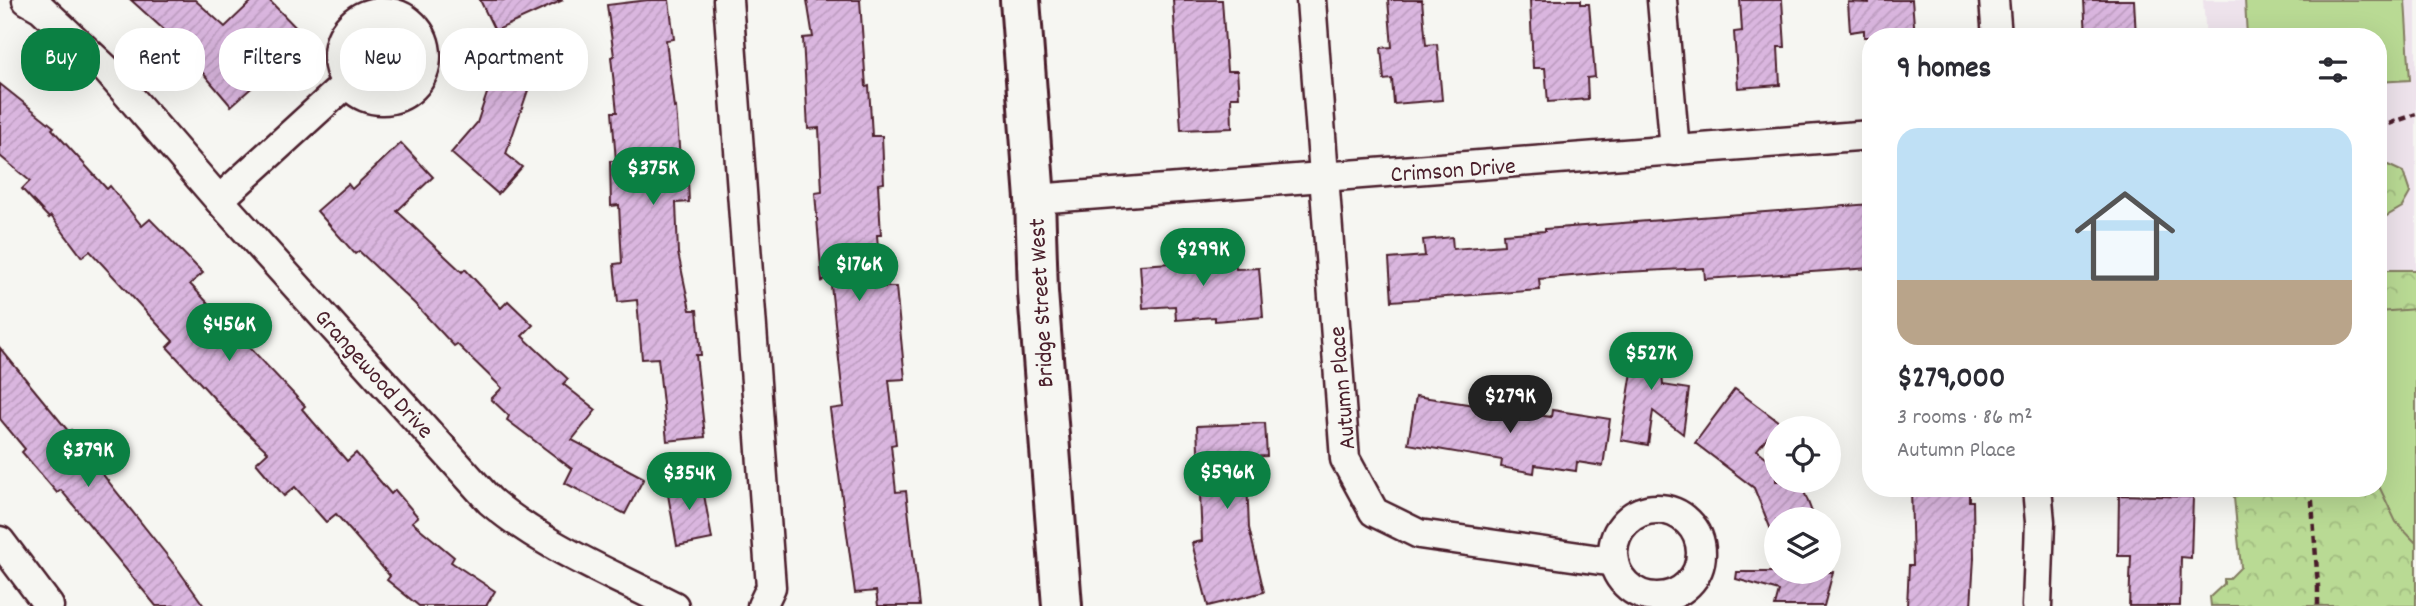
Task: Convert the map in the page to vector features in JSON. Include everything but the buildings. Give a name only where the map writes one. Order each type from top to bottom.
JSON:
[{"type":"main road","name":"Bridge Street West","points":[[1020,0],[1035,199],[1038,292],[1062,606]]},
{"type":"street","name":"Grangewood Drive","points":[[27,0],[41,8],[106,69],[219,200],[490,501],[541,538],[674,606]]},
{"type":"street","points":[[728,0],[771,587],[762,606]]},
{"type":"street","name":"Autumn Place","points":[[1311,0],[1345,459],[1374,512],[1419,534],[1614,562]]},
{"type":"street","points":[[1662,0],[1675,151]]},
{"type":"street","points":[[1994,0],[1996,28]]},
{"type":"street","points":[[219,200],[340,89]]},
{"type":"street","name":"Crimson Drive","points":[[1035,199],[1324,179],[1862,136]]},
{"type":"street","points":[[2037,606],[2040,522],[2038,497]]},
{"type":"street","points":[[0,541],[49,606]]},
{"type":"path","points":[[2387,125],[2416,114]]},
{"type":"path","points":[[2312,497],[2318,606]]},
{"type":"shaded area","points":[[2203,0],[2416,0],[2416,270],[2387,270],[2387,28],[2205,28]]},
{"type":"green space","points":[[2245,0],[2405,0],[2410,80],[2387,81],[2387,28],[2247,28]]},
{"type":"green space","points":[[2387,165],[2403,172],[2410,193],[2402,207],[2387,216]]},
{"type":"green space","points":[[2387,270],[2416,270],[2416,606],[2211,606],[2210,597],[2224,584],[2224,579],[2229,579],[2241,567],[2234,497],[2387,497]]},
{"type":"green space","points":[[2416,309],[2416,543],[2396,522],[2384,497],[2387,497],[2387,311]]}]
